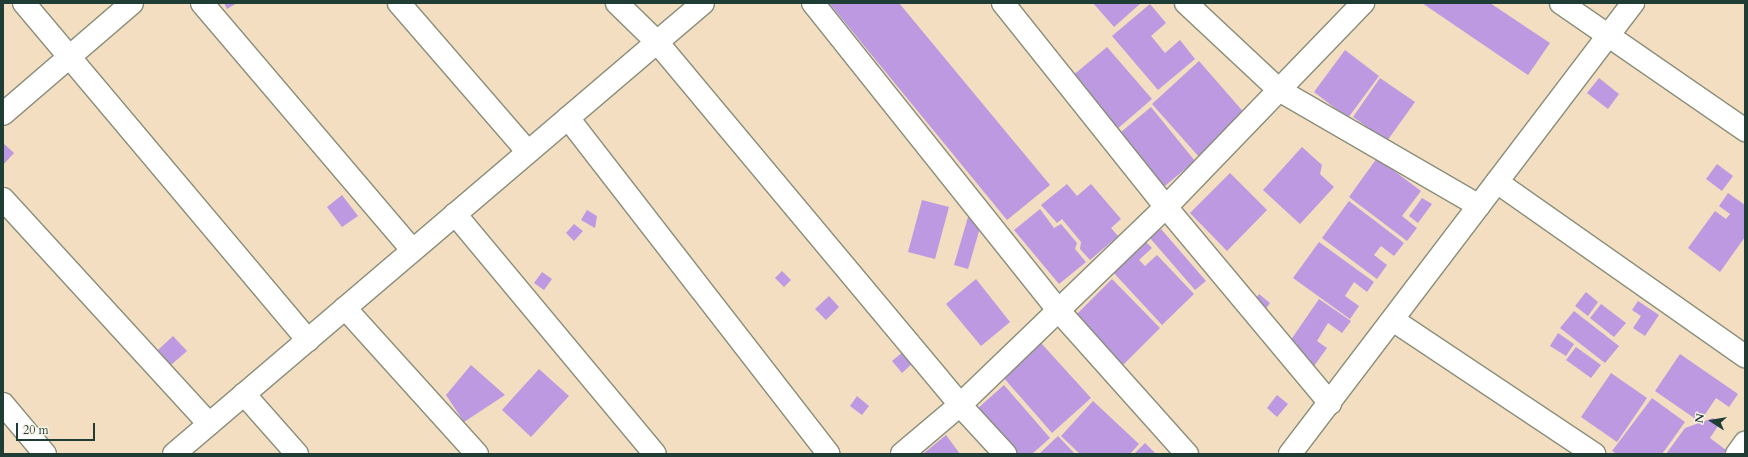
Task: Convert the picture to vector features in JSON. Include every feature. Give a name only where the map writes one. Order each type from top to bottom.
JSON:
[{"type":"street","points":[[24,3],[308,340]]},
{"type":"street","points":[[3,114],[132,3]]},
{"type":"street","points":[[202,3],[412,250]]},
{"type":"street","points":[[399,3],[528,152]]},
{"type":"street","points":[[617,3],[657,42],[960,405],[1005,454]]},
{"type":"street","points":[[174,454],[703,3]]},
{"type":"street","points":[[812,3],[1059,311],[1187,454]]},
{"type":"street","points":[[1003,3],[1166,207],[1330,403]]},
{"type":"street","points":[[1186,3],[1279,90],[1479,206]]},
{"type":"street","points":[[902,454],[960,405],[1166,207],[1363,3]]},
{"type":"street","points":[[1561,3],[1745,130]]},
{"type":"street","points":[[1300,451],[1330,403],[1633,3]]},
{"type":"street","points":[[568,118],[829,454]]},
{"type":"street","points":[[1497,182],[1745,356]]},
{"type":"street","points":[[3,199],[209,424]]},
{"type":"street","points":[[455,214],[655,454]]},
{"type":"street","points":[[345,308],[477,454]]},
{"type":"street","points":[[1393,320],[1594,454]]},
{"type":"street","points":[[244,394],[297,454]]},
{"type":"street","points":[[3,404],[45,454]]},
{"type":"street","points":[[1737,454],[1745,443]]},
{"type":"building","points":[[224,3],[237,3],[227,9]]},
{"type":"building","points":[[829,3],[899,3],[1050,185],[1007,220]]},
{"type":"building","points":[[1093,3],[1141,3],[1114,27]]},
{"type":"building","points":[[1422,3],[1490,3],[1550,43],[1528,75]]},
{"type":"building","points":[[1150,4],[1166,23],[1151,36],[1165,53],[1180,40],[1195,59],[1158,90],[1112,36]]},
{"type":"building","points":[[1107,47],[1152,99],[1116,130],[1071,77]]},
{"type":"building","points":[[1345,50],[1379,76],[1348,118],[1314,92]]},
{"type":"building","points":[[1199,61],[1247,116],[1200,158],[1152,104]]},
{"type":"building","points":[[1380,78],[1415,102],[1387,141],[1353,117]]},
{"type":"building","points":[[1599,78],[1619,94],[1608,109],[1587,93]]},
{"type":"building","points":[[1151,107],[1195,161],[1160,190],[1115,137]]},
{"type":"building","points":[[3,143],[14,153],[3,165]]},
{"type":"building","points":[[1302,147],[1322,165],[1320,174],[1334,187],[1300,224],[1263,190]]},
{"type":"building","points":[[1377,158],[1421,191],[1402,216],[1417,228],[1407,241],[1349,197]]},
{"type":"building","points":[[1717,164],[1733,176],[1722,191],[1706,179]]},
{"type":"building","points":[[1230,173],[1267,210],[1227,251],[1190,213]]},
{"type":"building","points":[[1067,184],[1077,196],[1091,184],[1121,219],[1111,228],[1118,236],[1090,260],[1080,249],[1081,242],[1062,219],[1057,223],[1041,205]]},
{"type":"building","points":[[1728,193],[1745,205],[1745,237],[1720,272],[1688,248],[1715,211],[1726,219],[1730,214],[1719,206]]},
{"type":"building","points":[[342,195],[358,216],[342,227],[327,207]]},
{"type":"building","points":[[1422,198],[1432,204],[1418,223],[1409,216]]},
{"type":"building","points":[[922,200],[949,207],[935,259],[908,252]]},
{"type":"building","points":[[1349,201],[1404,243],[1394,256],[1381,246],[1374,255],[1387,265],[1377,279],[1322,238]]},
{"type":"building","points":[[1040,209],[1054,228],[1061,224],[1077,243],[1075,249],[1086,262],[1059,284],[1014,230]]},
{"type":"building","points":[[587,210],[597,216],[595,228],[581,220]]},
{"type":"building","points":[[968,217],[982,221],[968,269],[954,265]]},
{"type":"building","points":[[574,224],[583,231],[574,241],[566,233]]},
{"type":"building","points":[[1161,229],[1206,281],[1195,290],[1150,238]]},
{"type":"building","points":[[1145,241],[1152,248],[1139,260],[1145,266],[1157,255],[1194,294],[1162,325],[1113,272]]},
{"type":"building","points":[[1319,242],[1374,282],[1367,292],[1354,282],[1345,296],[1359,306],[1350,319],[1293,278]]},
{"type":"building","points":[[782,271],[791,280],[784,287],[775,278]]},
{"type":"building","points":[[542,272],[552,279],[544,290],[534,283]]},
{"type":"building","points":[[976,279],[1010,322],[981,346],[946,304]]},
{"type":"building","points":[[1112,279],[1160,328],[1120,368],[1072,319]]},
{"type":"building","points":[[1586,292],[1598,302],[1588,316],[1575,306]]},
{"type":"building","points":[[1259,294],[1270,303],[1262,314],[1251,306]]},
{"type":"building","points":[[829,296],[839,307],[826,320],[815,309]]},
{"type":"building","points":[[1319,299],[1351,321],[1342,333],[1328,323],[1317,341],[1327,348],[1314,366],[1286,347]]},
{"type":"building","points":[[1638,301],[1659,315],[1645,336],[1633,328],[1641,316],[1632,310]]},
{"type":"building","points":[[1601,304],[1626,323],[1614,337],[1590,318]]},
{"type":"building","points":[[1574,311],[1619,346],[1605,363],[1560,328]]},
{"type":"building","points":[[1558,333],[1574,344],[1566,356],[1550,346]]},
{"type":"building","points":[[173,336],[187,351],[171,365],[158,350]]},
{"type":"building","points":[[1041,343],[1091,398],[1052,433],[1003,377]]},
{"type":"building","points":[[1576,347],[1601,365],[1591,378],[1566,360]]},
{"type":"building","points":[[904,351],[914,362],[902,373],[892,361]]},
{"type":"building","points":[[1680,354],[1738,394],[1729,407],[1716,398],[1700,422],[1655,391]]},
{"type":"building","points":[[471,365],[505,395],[464,422],[446,395]]},
{"type":"building","points":[[539,369],[569,396],[531,437],[502,410]]},
{"type":"building","points":[[1611,373],[1647,398],[1617,442],[1581,417]]},
{"type":"building","points":[[1004,385],[1050,438],[1032,454],[1016,454],[977,409]]},
{"type":"building","points":[[1277,395],[1288,404],[1277,417],[1267,408]]},
{"type":"building","points":[[857,396],[869,406],[862,415],[850,406]]},
{"type":"building","points":[[1652,398],[1685,422],[1662,454],[1617,454],[1612,451]]},
{"type":"building","points":[[1093,401],[1139,444],[1130,454],[1080,454],[1061,436]]},
{"type":"building","points":[[1713,418],[1720,423],[1710,438],[1726,450],[1723,454],[1666,454],[1685,428]]},
{"type":"building","points":[[946,435],[960,454],[923,454]]},
{"type":"building","points":[[1058,436],[1075,454],[1039,454]]},
{"type":"building","points":[[1145,443],[1156,454],[1134,454]]}]
